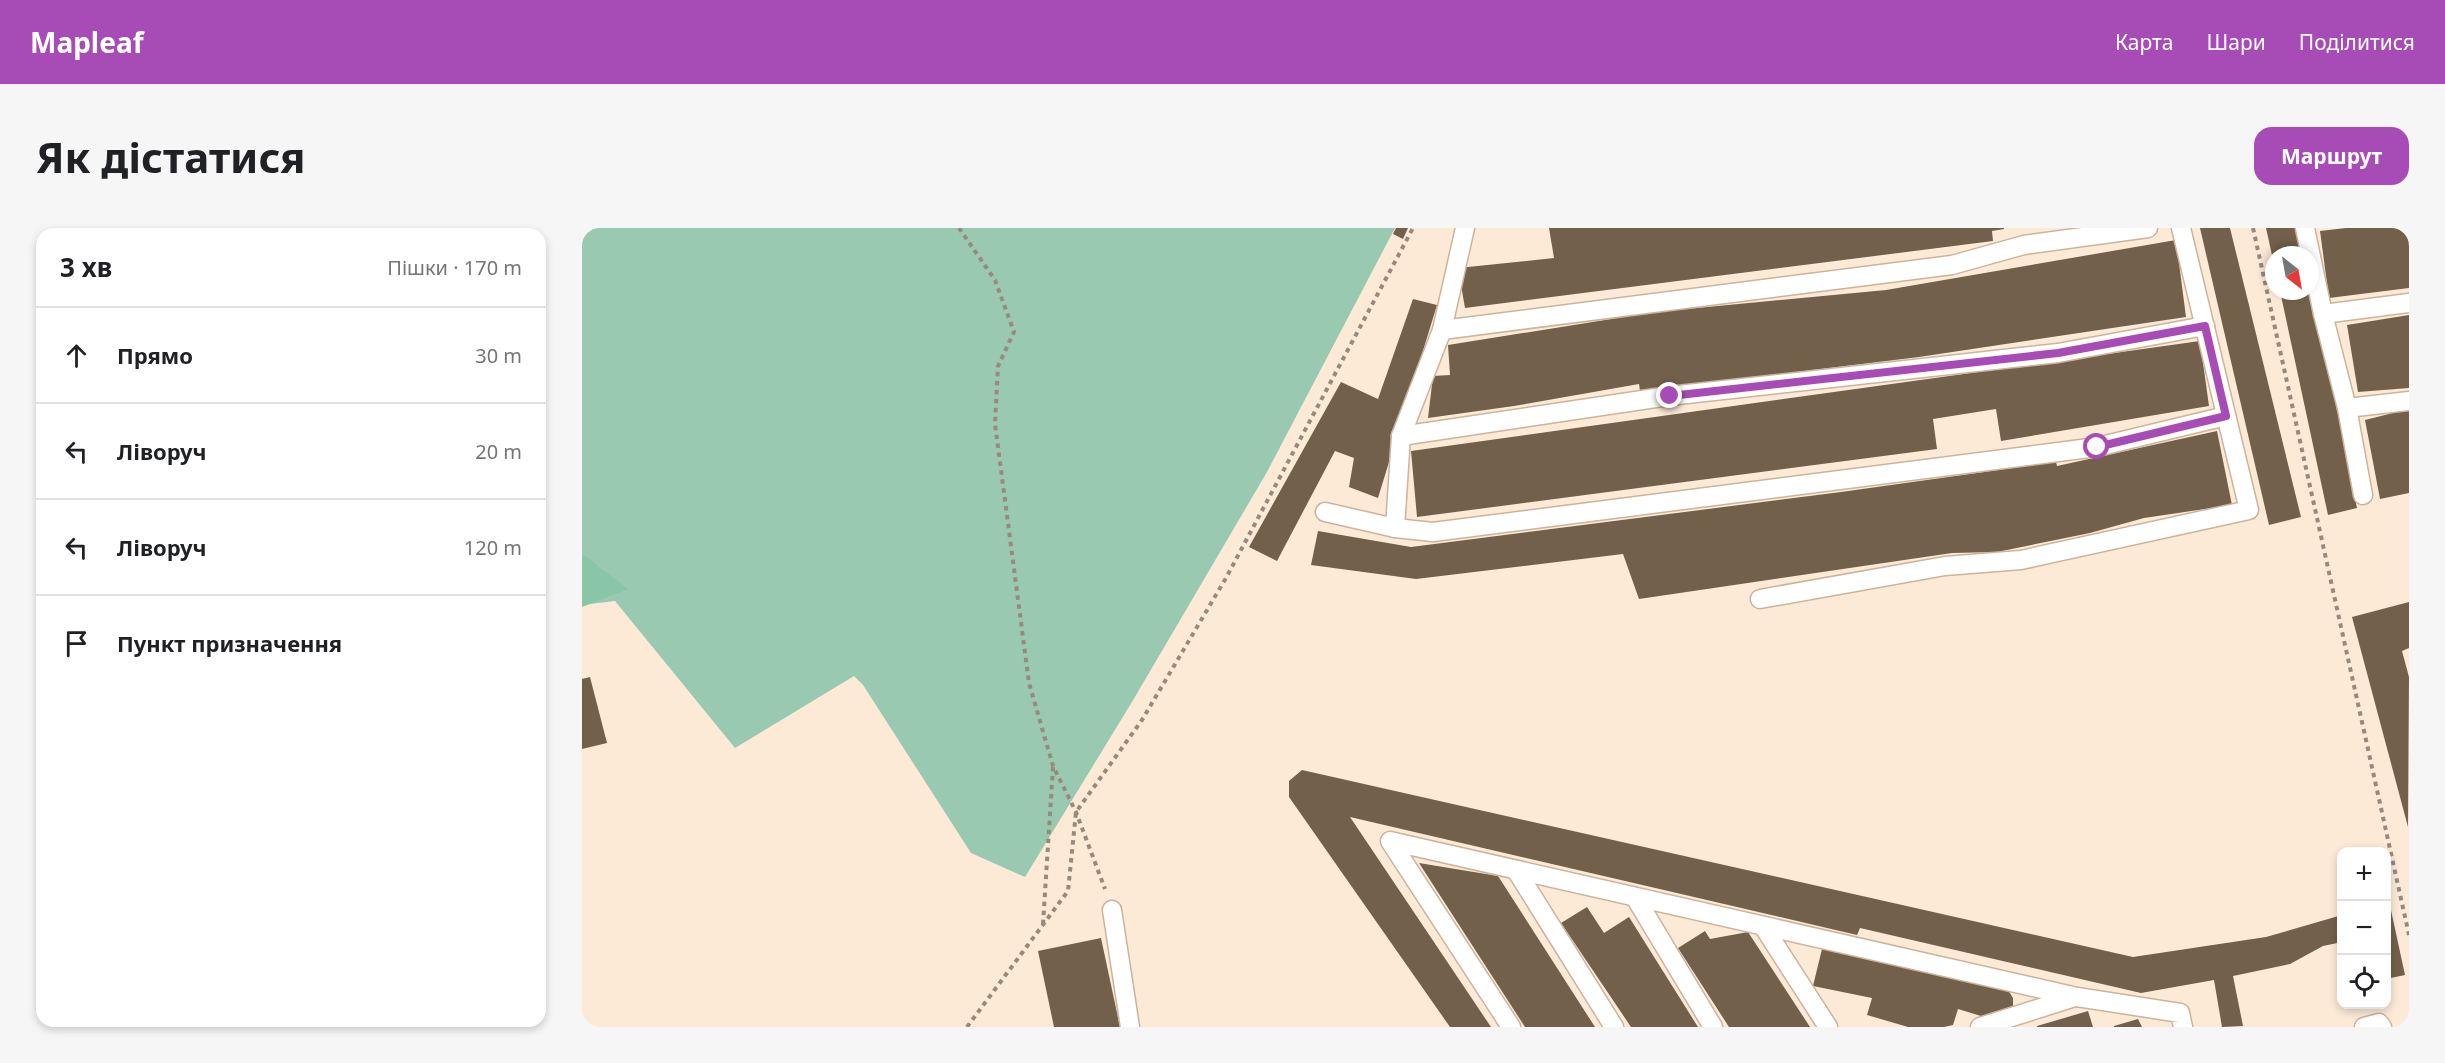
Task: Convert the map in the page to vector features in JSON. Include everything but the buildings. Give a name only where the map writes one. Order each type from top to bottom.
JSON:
[{"type":"lane","points":[[1395,528],[1401,436],[1442,330],[1465,228]]},
{"type":"lane","points":[[1442,330],[1952,264],[2024,245],[2148,228]]},
{"type":"lane","points":[[1760,599],[1945,566],[2021,560],[2249,510],[2181,228]]},
{"type":"lane","points":[[2305,228],[2323,314],[2348,408],[2363,495]]},
{"type":"lane","points":[[2323,314],[2409,303]]},
{"type":"lane","points":[[1401,436],[1670,396],[2058,353],[2205,326]]},
{"type":"lane","points":[[2348,408],[2409,401]]},
{"type":"lane","points":[[1326,512],[1395,528],[1433,532],[2097,447],[2226,416]]},
{"type":"lane","points":[[1511,1027],[1390,841],[2077,997],[2180,1013],[2183,1027]]},
{"type":"lane","points":[[1516,870],[1614,1027]]},
{"type":"lane","points":[[1635,897],[1713,1027]]},
{"type":"lane","points":[[1112,910],[1130,1027]]},
{"type":"lane","points":[[1763,926],[1828,1027]]},
{"type":"lane","points":[[1980,1027],[2077,997]]},
{"type":"lane","points":[[2364,1027],[2379,1023],[2382,1027]]},
{"type":"path","points":[[959,228],[995,280],[1014,332],[998,366],[995,424],[1029,682],[1053,766],[1076,812],[1112,910]]},
{"type":"path","points":[[967,1027],[1068,891],[1076,812],[1142,720],[1226,578],[1413,228]]},
{"type":"path","points":[[2253,228],[2409,935]]},
{"type":"path","points":[[1043,924],[1053,766]]},
{"type":"green space","points":[[582,228],[1395,228],[1267,472],[1132,702],[1025,877],[971,853],[863,685],[854,676],[735,748],[615,601],[582,605]]},
{"type":"green space","points":[[582,555],[585,556],[628,589],[582,607]]},
{"type":"route","points":[[1670,396],[2058,353],[2205,326],[2226,416],[2097,447]]}]
